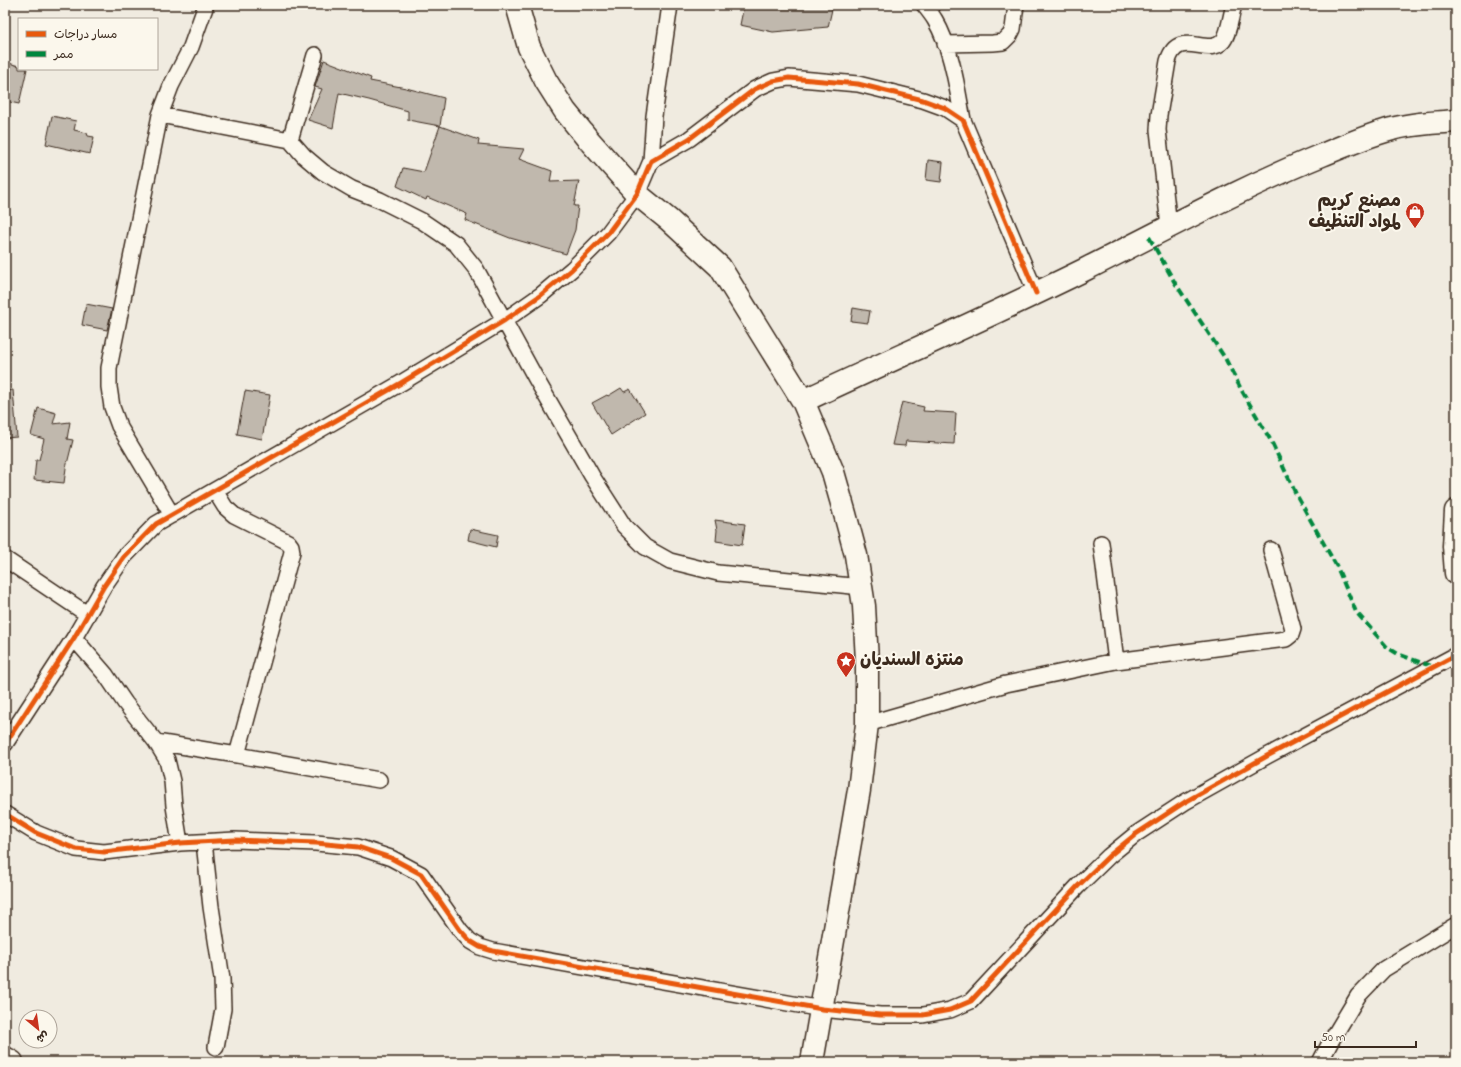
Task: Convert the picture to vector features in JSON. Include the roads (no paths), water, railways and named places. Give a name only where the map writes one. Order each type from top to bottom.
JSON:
[{"type":"street","points":[[172,515],[119,426],[112,407],[109,387],[109,368],[160,115],[171,86],[192,47],[206,5]]},
{"type":"street","points":[[516,5],[529,47],[546,82],[565,112],[637,194],[669,220],[720,267],[803,401],[833,472],[856,555],[862,587],[867,647],[867,724],[859,790],[812,1062]]},
{"type":"street","points":[[5,744],[74,638],[104,586],[124,557],[156,524],[401,383],[505,320],[541,295],[572,269],[608,233],[637,194],[651,161],[654,116],[670,5]]},
{"type":"street","points":[[924,5],[935,20],[945,44],[956,81],[964,120],[1036,293]]},
{"type":"street","points":[[945,44],[1003,42],[1010,35],[1016,5]]},
{"type":"street","points":[[1169,226],[1158,130],[1159,115],[1170,54],[1178,47],[1186,43],[1211,46],[1219,44],[1224,40],[1234,5]]},
{"type":"street","points":[[290,140],[315,55]]},
{"type":"street","points":[[651,161],[689,139],[755,89],[773,81],[789,78],[858,84],[916,98],[945,108],[964,120]]},
{"type":"street","points":[[160,115],[290,140],[304,156],[323,172],[352,189],[380,200],[422,221],[456,244],[476,269],[535,377],[592,476],[624,526],[645,548],[670,561],[718,573],[862,587]]},
{"type":"street","points":[[803,401],[1036,293],[1169,226],[1289,169],[1364,138],[1393,129],[1419,124],[1456,121]]},
{"type":"street","points":[[215,491],[225,508],[234,515],[288,542],[292,549],[237,754]]},
{"type":"street","points":[[1456,511],[1454,546],[1456,573]]},
{"type":"street","points":[[1101,543],[1116,661]]},
{"type":"street","points":[[867,724],[1006,684],[1116,661],[1286,639],[1291,635],[1293,629],[1271,550]]},
{"type":"street","points":[[5,559],[87,614]]},
{"type":"street","points":[[74,638],[106,675],[125,703],[156,742],[167,760],[172,781],[174,806],[180,843]]},
{"type":"street","points":[[5,814],[36,832],[76,849],[104,852],[180,843],[235,840],[316,843],[358,847],[390,858],[421,874],[460,930],[470,941],[480,947],[511,955],[822,1009],[880,1015],[923,1015],[950,1010],[971,1000],[1078,886],[1109,856],[1136,834],[1185,802],[1456,655]]},
{"type":"street","points":[[156,742],[237,754],[379,780]]},
{"type":"street","points":[[204,842],[211,907],[222,979],[223,1009],[216,1047]]},
{"type":"street","points":[[1320,1062],[1358,996],[1384,969],[1456,925]]},
{"type":"street","points":[[5,1058],[12,1062]]},
{"type":"place","name":"مصنع كريم لمواد التنظيف","points":[[1415,229]]},
{"type":"place","name":"منتزه السنديان","points":[[846,678]]}]
